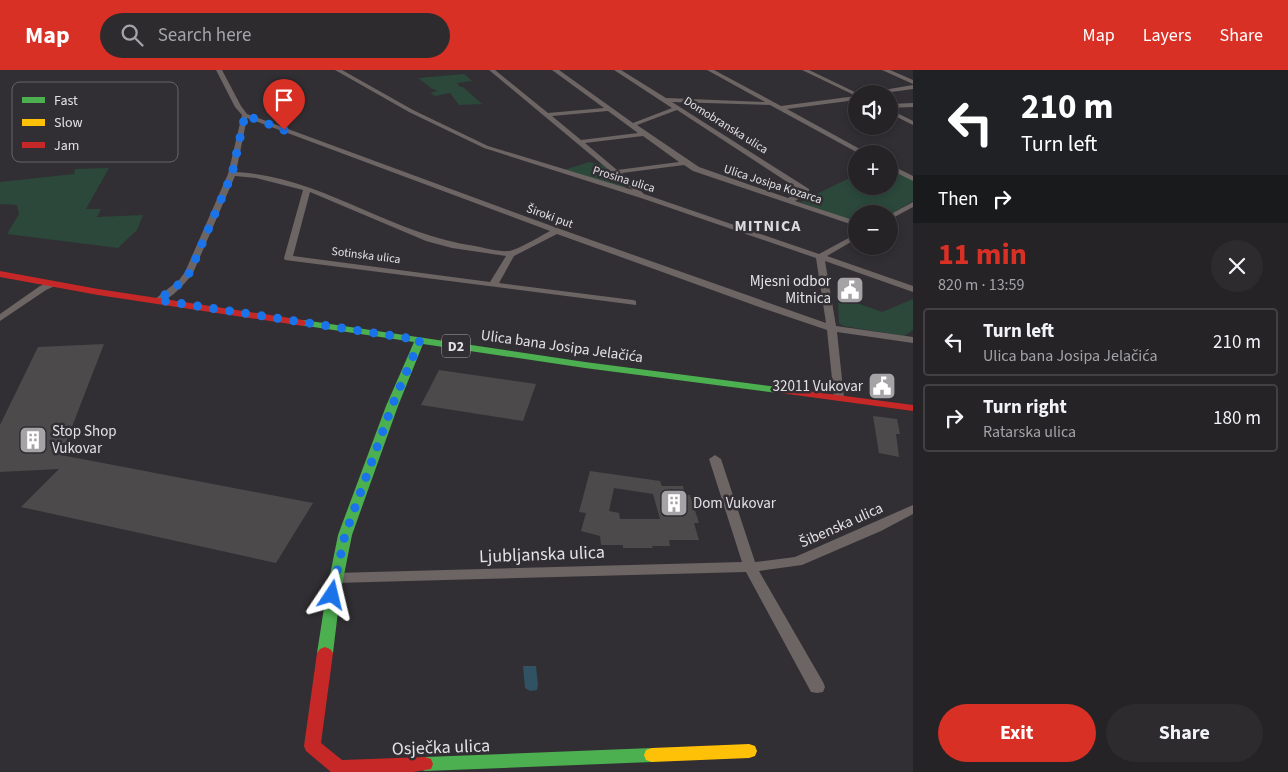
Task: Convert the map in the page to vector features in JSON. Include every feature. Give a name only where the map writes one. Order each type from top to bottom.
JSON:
[{"type":"main road","name":"Ulica bana Josipa Jelačića","points":[[0,274],[52,284],[585,365],[913,408]]},
{"type":"main road","points":[[335,578],[345,535],[392,406],[420,340]]},
{"type":"main road","name":"Osječka ulica","points":[[335,578],[312,746],[339,768],[749,751]]},
{"type":"street","points":[[158,300],[182,282],[190,272],[232,174],[245,115],[238,107],[219,70]]},
{"type":"street","name":"Prosina ulica","points":[[338,70],[403,106],[486,147],[647,197],[913,289]]},
{"type":"street","points":[[492,70],[647,197]]},
{"type":"street","name":"Ulica Josipa Kozarca","points":[[555,70],[685,163],[719,178],[848,221]]},
{"type":"street","name":"Domobranska ulica","points":[[617,70],[788,178],[806,192],[789,201]]},
{"type":"street","points":[[710,70],[849,145]]},
{"type":"street","points":[[805,70],[848,90]]},
{"type":"street","points":[[884,70],[913,82]]},
{"type":"street","points":[[898,89],[913,87]]},
{"type":"street","points":[[665,100],[776,106],[848,99]]},
{"type":"street","points":[[898,105],[913,104]]},
{"type":"street","points":[[632,125],[678,108]]},
{"type":"street","points":[[548,115],[609,109]]},
{"type":"street","name":"Široki put","points":[[245,115],[768,308],[832,328],[910,338]]},
{"type":"street","points":[[898,115],[913,123]]},
{"type":"street","points":[[580,142],[644,134]]},
{"type":"street","points":[[616,172],[685,163]]},
{"type":"street","points":[[898,171],[913,179]]},
{"type":"street","name":"Sotinska ulica","points":[[232,174],[269,177],[307,190],[392,226],[431,240],[512,254]]},
{"type":"street","name":"Sotinska ulica","points":[[307,190],[310,203],[288,258],[633,303]]},
{"type":"street","name":"Sotinska ulica","points":[[310,203],[332,200]]},
{"type":"street","points":[[898,213],[913,204]]},
{"type":"street","points":[[494,284],[512,254],[557,231]]},
{"type":"street","points":[[839,398],[832,328],[820,256],[848,240]]},
{"type":"street","points":[[0,318],[43,288],[52,284]]},
{"type":"street","points":[[715,459],[750,567],[817,686]]},
{"type":"street","name":"Šibenska ulica","points":[[750,567],[797,562],[876,528],[913,509]]},
{"type":"street","name":"Ljubljanska ulica","points":[[335,578],[750,567]]},
{"type":"green space","points":[[464,74],[472,81],[457,83],[482,104],[459,105],[450,93],[435,96],[430,93],[438,91],[418,78]]},
{"type":"green space","points":[[589,162],[603,165],[629,186],[622,188],[564,170]]},
{"type":"green space","points":[[109,168],[86,209],[101,209],[97,217],[143,215],[137,230],[118,248],[7,234],[19,214],[17,205],[0,204],[0,182],[74,174],[75,169]]},
{"type":"green space","points":[[898,172],[913,181],[913,201],[898,210],[898,205],[848,205],[848,219],[800,202],[848,179],[848,195],[898,195]]},
{"type":"green space","points":[[843,298],[882,312],[913,299],[913,330],[904,336],[843,326],[839,323],[838,300],[843,301]]},
{"type":"water","points":[[523,666],[536,666],[537,690],[530,691],[525,688]]},
{"type":"building","name":"Stop Shop Vukovar","points":[[104,344],[61,455],[313,503],[276,563],[21,507],[59,469],[0,472],[0,425],[38,347]]},
{"type":"building","points":[[439,370],[536,384],[523,421],[421,405]]},
{"type":"building","points":[[873,416],[897,419],[900,434],[896,434],[899,457],[879,453]]},
{"type":"building","name":"Dom Vukovar","points":[[590,471],[660,481],[662,486],[683,486],[685,495],[690,495],[699,523],[694,523],[699,540],[669,540],[670,546],[652,546],[653,548],[623,548],[623,545],[601,545],[600,536],[581,531],[586,513],[579,512]],"holes":[[[614,488],[653,494],[660,519],[620,519],[619,513],[609,511]]]},
{"type":"traffic: fast","points":[[303,323],[585,365],[777,390]]},
{"type":"traffic: fast","points":[[325,653],[333,595],[345,535],[392,406],[420,340]]},
{"type":"traffic: fast","points":[[425,764],[652,755]]},
{"type":"traffic: slow","points":[[652,755],[749,751]]},
{"type":"traffic: jam","points":[[0,274],[98,292],[303,323]]},
{"type":"traffic: jam","points":[[777,390],[913,408]]},
{"type":"traffic: jam","points":[[325,653],[312,746],[339,768],[425,764]]},
{"type":"place","name":"Mjesni odbor Mitnica","points":[[850,290]]},
{"type":"place","name":"32011 Vukovar","points":[[882,386]]},
{"type":"place","name":"Stop Shop Vukovar","points":[[33,440]]},
{"type":"place","name":"Dom Vukovar","points":[[674,503]]},
{"type":"district","name":"MITNICA","points":[[768,225]]},
{"type":"route","points":[[284,130],[245,115],[232,174],[190,272],[177,287],[158,300],[420,340],[392,406],[345,535],[332,595]]}]
